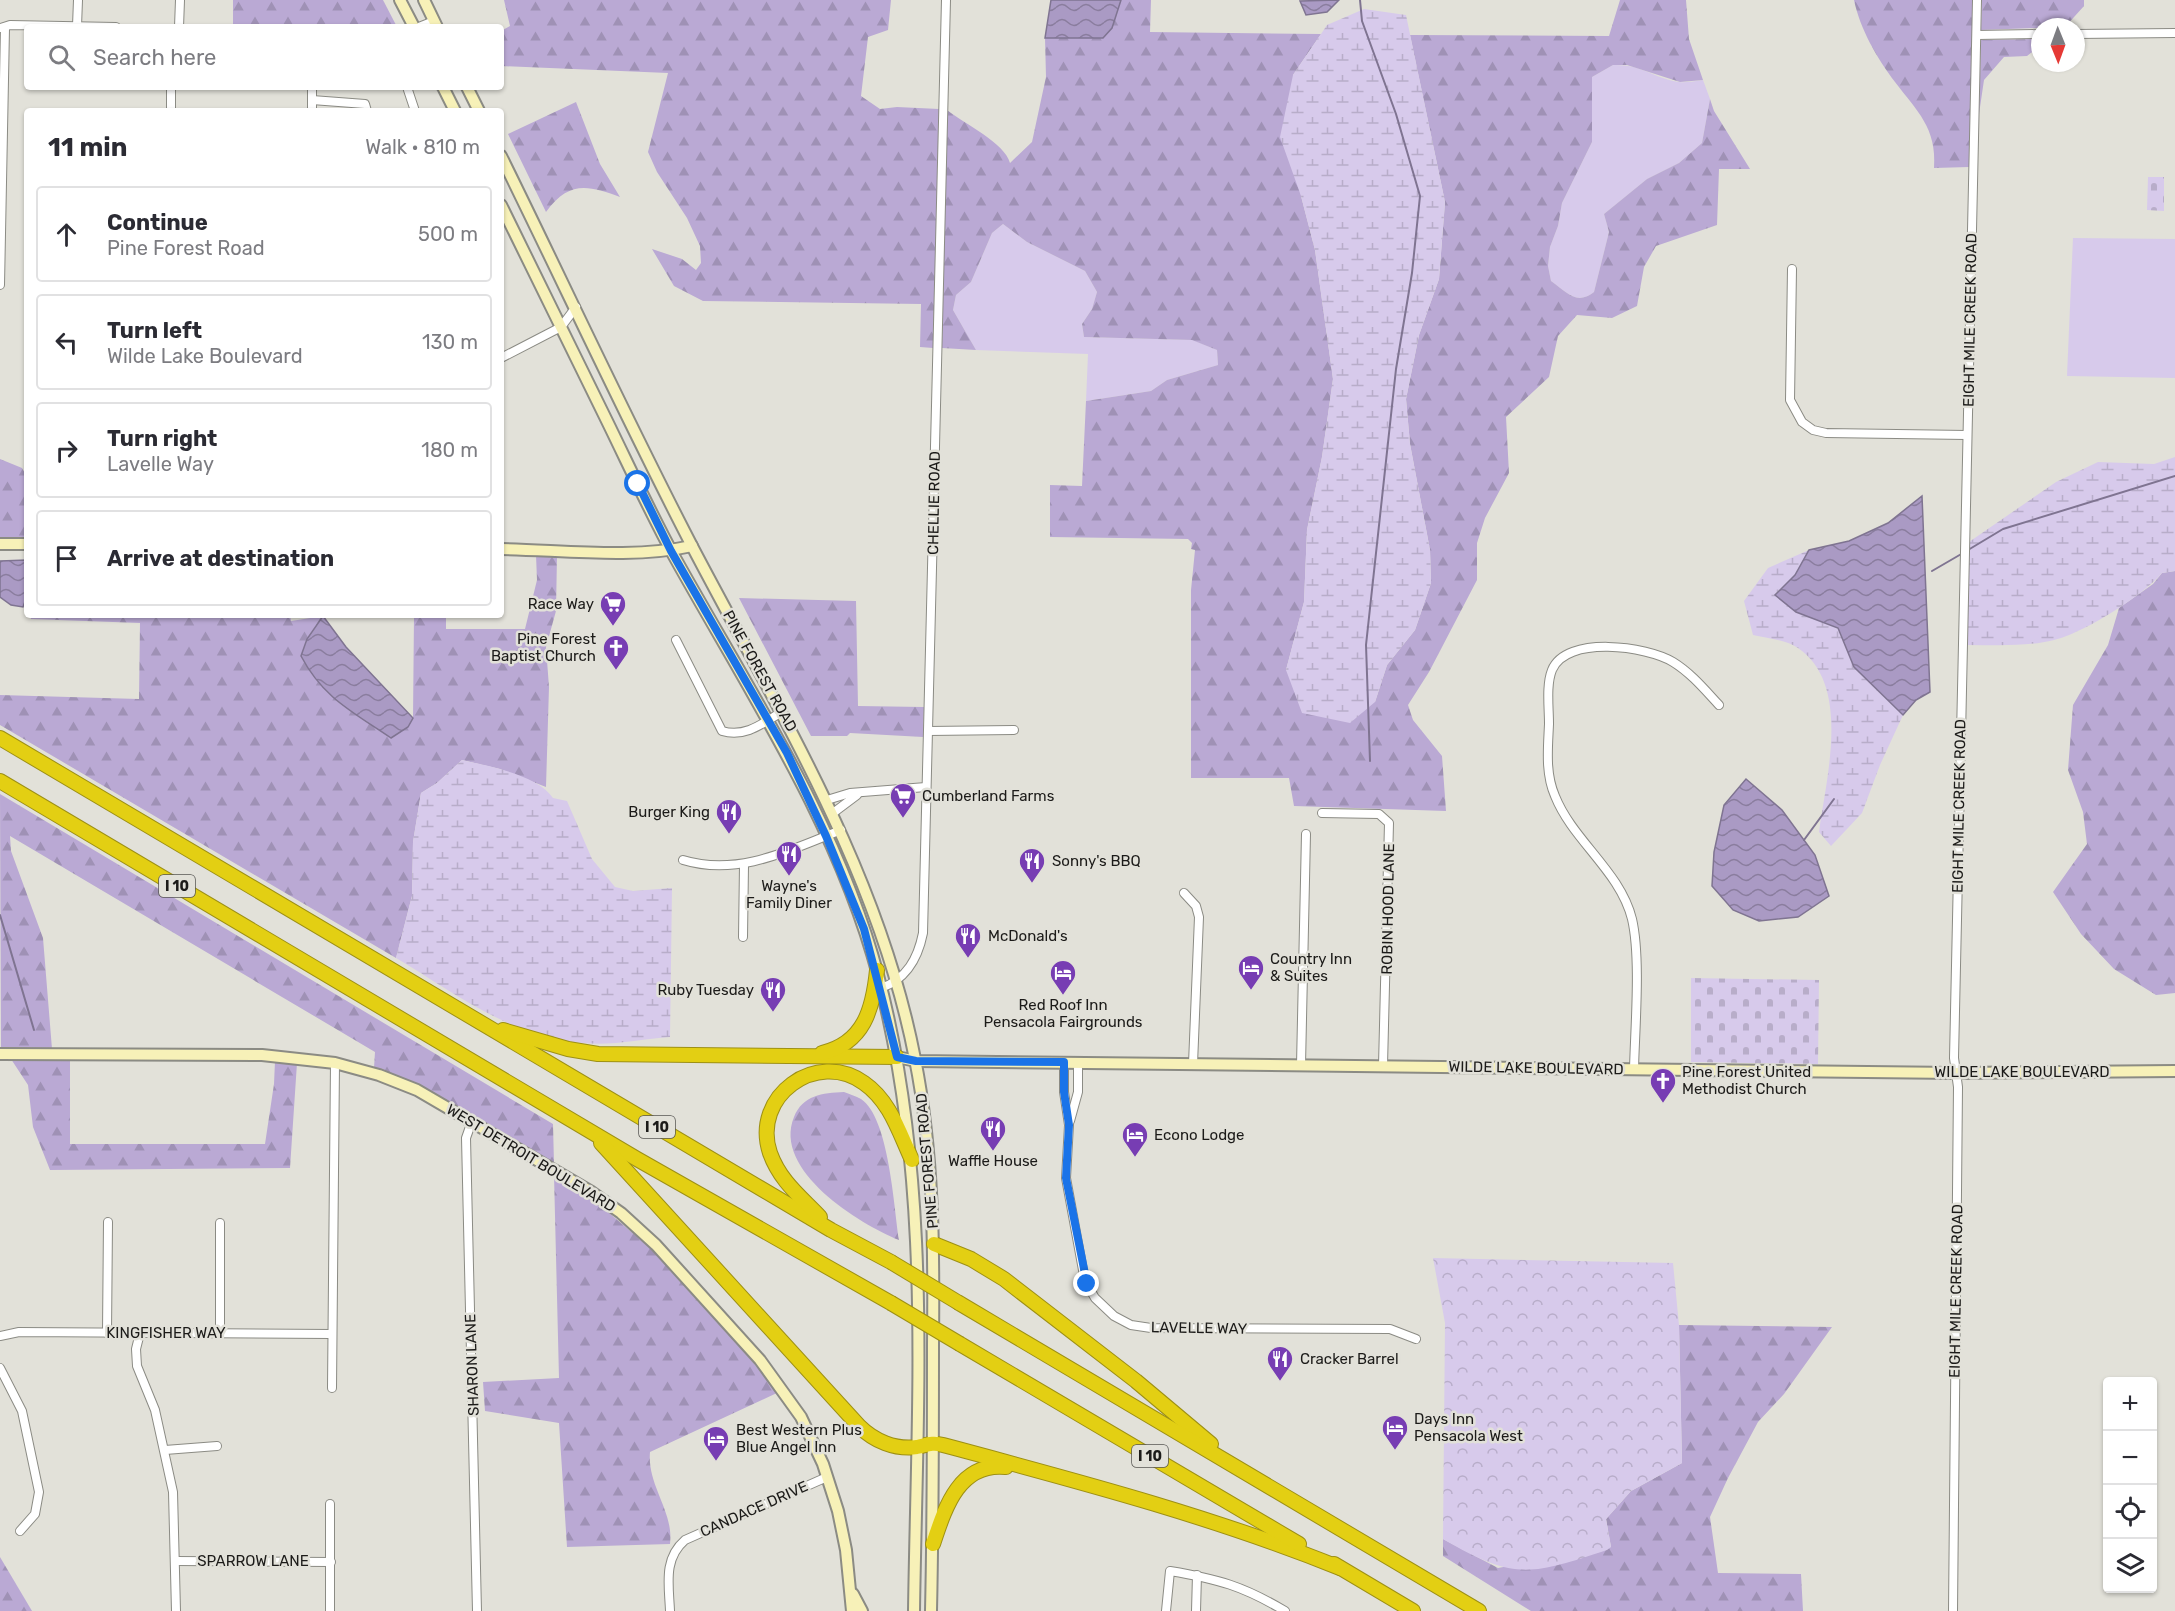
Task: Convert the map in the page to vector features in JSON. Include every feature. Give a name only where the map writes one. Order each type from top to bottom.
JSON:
[{"type":"highway","name":"I 10","points":[[0,738],[1479,1611]]},
{"type":"highway","name":"I 10","points":[[0,781],[579,1124],[891,1303],[1413,1611]]},
{"type":"highway","points":[[797,1056],[835,1050],[858,1033],[872,1007],[877,970]]},
{"type":"highway","points":[[483,1024],[568,1049],[598,1054],[897,1057]]},
{"type":"highway","points":[[831,1230],[789,1188],[769,1150],[767,1126],[770,1115],[777,1099],[788,1086],[807,1075],[824,1071],[841,1073],[858,1079],[876,1093],[891,1112],[912,1160]]},
{"type":"highway","points":[[579,1124],[602,1143],[858,1426],[885,1443],[916,1447],[933,1442],[1236,1527],[1340,1568]]},
{"type":"highway","points":[[934,1244],[971,1259],[1004,1279],[1136,1381],[1240,1468]]},
{"type":"highway","points":[[933,1544],[946,1505],[961,1482],[981,1470],[997,1466],[1036,1471]]},
{"type":"main road","points":[[400,0],[412,24]]},
{"type":"main road","points":[[424,0],[436,24]]},
{"type":"main road","points":[[444,90],[454,108]]},
{"type":"main road","points":[[468,90],[478,108]]},
{"type":"main road","name":"PINE FOREST ROAD","points":[[504,162],[692,546],[783,711],[827,800],[876,915],[897,983],[916,1061],[930,1170],[934,1244],[931,1611]]},
{"type":"main road","name":"PINE FOREST ROAD","points":[[504,211],[671,551],[768,720],[826,836],[859,915],[877,970],[897,1057],[912,1160],[916,1229],[914,1611]]},
{"type":"main road","points":[[0,544],[24,544]]},
{"type":"main road","points":[[504,549],[671,551],[692,546]]},
{"type":"main road","name":"WEST DETROIT BOULEVARD","points":[[0,1054],[262,1055],[335,1064],[401,1083],[472,1121],[590,1191],[621,1214],[656,1245],[778,1383],[801,1417],[827,1477],[842,1530],[852,1611]]},
{"type":"main road","name":"WILDE LAKE BOULEVARD","points":[[897,1057],[916,1061],[1956,1073],[2175,1071]]},
{"type":"main road","name":"WEST DETROIT BOULEVARD","points":[[849,1585],[862,1611]]},
{"type":"main road","points":[[909,1611],[914,1597]]},
{"type":"street","points":[[77,24],[78,0]]},
{"type":"street","points":[[179,24],[180,0]]},
{"type":"street","name":"CHELLIE ROAD","points":[[897,983],[917,955],[923,933],[946,0]]},
{"type":"street","name":"EIGHT MILE CREEK ROAD","points":[[1953,1611],[1956,1073],[1954,1046],[1977,0]]},
{"type":"street","points":[[0,285],[2,28],[10,25],[24,25]]},
{"type":"street","points":[[2085,34],[2175,33]]},
{"type":"street","points":[[1977,35],[2031,34]]},
{"type":"street","points":[[171,90],[171,108]]},
{"type":"street","points":[[312,90],[312,108]]},
{"type":"street","points":[[408,90],[414,108]]},
{"type":"street","points":[[312,100],[365,104],[366,108]]},
{"type":"street","points":[[1792,268],[1790,400],[1802,422],[1813,430],[1826,433],[1967,435]]},
{"type":"street","points":[[504,356],[561,327],[576,307]]},
{"type":"street","points":[[676,640],[722,731],[733,734],[742,733],[783,711]]},
{"type":"street","points":[[1634,1069],[1633,925],[1620,890],[1561,810],[1554,794],[1548,768],[1550,676],[1558,660],[1570,651],[1601,648],[1643,650],[1666,658],[1686,671],[1719,705]]},
{"type":"street","points":[[928,731],[1014,730]]},
{"type":"street","points":[[827,800],[864,793],[926,787]]},
{"type":"street","points":[[833,813],[849,799],[864,793]]},
{"type":"street","name":"ROBIN HOOD LANE","points":[[1322,813],[1379,814],[1389,823],[1383,1066]]},
{"type":"street","points":[[683,860],[706,864],[744,865],[841,830]]},
{"type":"street","points":[[1301,1065],[1305,834]]},
{"type":"street","points":[[743,937],[744,865]]},
{"type":"street","points":[[1184,893],[1196,906],[1199,917],[1193,1064]]},
{"type":"street","points":[[881,988],[897,983]]},
{"type":"street","name":"LAVELLE WAY","points":[[1064,1062],[1064,1092],[1069,1125],[1066,1178],[1083,1275],[1095,1298],[1114,1316],[1131,1325],[1151,1328],[1390,1329],[1416,1339]]},
{"type":"street","name":"LAVELLE WAY","points":[[1069,1125],[1078,1092],[1078,1062]]},
{"type":"street","points":[[332,1388],[335,1064]]},
{"type":"street","name":"SHARON LANE","points":[[472,1121],[466,1138],[466,1148],[477,1611]]},
{"type":"street","points":[[107,1333],[108,1222]]},
{"type":"street","points":[[220,1223],[220,1334]]},
{"type":"street","name":"KINGFISHER WAY","points":[[0,1336],[19,1332],[332,1334]]},
{"type":"street","points":[[140,1333],[136,1349],[137,1366],[155,1410],[174,1500],[176,1611]]},
{"type":"street","points":[[0,1368],[22,1411],[39,1492],[35,1514],[20,1531]]},
{"type":"street","points":[[165,1450],[217,1446]]},
{"type":"street","name":"CANDACE DRIVE","points":[[670,1611],[668,1570],[675,1550],[685,1540],[827,1477]]},
{"type":"street","name":"SPARROW LANE","points":[[330,1504],[330,1611]]},
{"type":"street","name":"SPARROW LANE","points":[[175,1561],[331,1562]]},
{"type":"street","points":[[1166,1611],[1170,1571],[1227,1581],[1254,1592],[1285,1611]]},
{"type":"street","points":[[1196,1611],[1197,1575]]},
{"type":"green space","points":[[233,0],[383,0],[395,24],[233,24]]},
{"type":"green space","points":[[504,0],[891,0],[888,30],[868,37],[861,96],[880,109],[897,107],[939,109],[933,348],[920,347],[921,304],[703,301],[674,286],[652,249],[682,259],[696,270],[701,263],[700,246],[687,218],[657,172],[648,152],[668,73],[504,66],[504,29],[510,26]]},
{"type":"green space","points":[[1121,0],[1151,0],[1150,32],[1321,34],[1293,75],[1301,196],[1315,250],[1333,379],[1322,457],[1307,530],[1304,602],[1286,670],[1375,702],[1387,665],[1415,630],[1431,583],[1430,550],[1410,444],[1406,399],[1419,335],[1439,279],[1445,202],[1410,35],[1609,36],[1620,0],[1686,0],[1689,39],[1703,80],[1680,82],[1627,65],[1613,65],[1592,77],[1592,142],[1562,203],[1558,226],[1550,247],[1548,266],[1551,281],[1577,298],[1594,292],[1609,232],[1604,214],[1647,179],[1679,163],[1702,143],[1710,99],[1714,111],[1750,169],[1719,169],[1717,225],[1656,246],[1644,267],[1637,306],[1612,318],[1577,315],[1558,336],[1549,377],[1506,417],[1509,473],[1485,518],[1477,543],[1477,580],[1429,672],[1408,705],[1413,720],[1442,756],[1446,811],[1294,806],[1289,778],[1191,778],[1191,590],[1195,550],[1191,549],[1192,543],[1188,539],[1050,537],[1050,485],[1082,486],[1086,401],[1151,391],[1167,380],[1218,365],[1217,350],[1192,340],[1084,337],[1082,324],[1092,309],[1097,292],[1085,271],[1027,242],[1003,224],[992,233],[971,282],[956,295],[953,310],[976,350],[942,348],[947,110],[993,141],[1001,148],[1010,163],[1032,142],[1046,77],[1045,38],[1103,38],[1112,28]]},
{"type":"green space","points":[[1854,0],[1973,0],[1969,167],[1934,168],[1934,154],[1929,131],[1918,111],[1888,73],[1876,53],[1860,22]]},
{"type":"green space","points":[[1982,0],[2084,0],[2084,6],[2073,18],[2031,18],[2031,28],[1981,30]]},
{"type":"green space","points":[[1364,9],[1406,15],[1445,202],[1439,279],[1419,335],[1406,399],[1410,444],[1430,550],[1431,583],[1415,630],[1387,665],[1375,702],[1350,723],[1302,713],[1286,670],[1304,602],[1307,530],[1322,457],[1333,379],[1315,250],[1301,196],[1280,137],[1293,75],[1327,25]]},
{"type":"green space","points":[[2031,39],[2031,53],[2027,56],[2004,57],[1984,80],[1979,114],[1981,40]]},
{"type":"green space","points":[[1613,65],[1640,69],[1679,82],[1703,80],[1710,99],[1702,143],[1679,163],[1647,179],[1604,214],[1609,232],[1594,292],[1577,298],[1551,281],[1548,266],[1550,247],[1558,226],[1562,203],[1592,142],[1592,77]]},
{"type":"green space","points":[[576,102],[600,164],[620,197],[598,190],[579,188],[563,195],[546,212],[508,134]]},
{"type":"green space","points":[[2148,177],[2164,177],[2164,211],[2147,210]]},
{"type":"green space","points":[[1003,224],[1027,242],[1085,271],[1097,292],[1092,309],[1082,324],[1084,337],[1193,340],[1217,350],[1218,365],[1167,380],[1151,391],[1086,401],[1088,354],[976,350],[953,310],[956,295],[971,282],[992,233]]},
{"type":"green space","points":[[2073,238],[2175,239],[2175,378],[2067,376]]},
{"type":"green space","points":[[2175,457],[2175,571],[2162,573],[2127,602],[2096,622],[2066,636],[2033,644],[1967,645],[1969,542],[2056,482],[2098,462],[2154,464]]},
{"type":"green space","points":[[0,459],[22,468],[24,472],[24,540],[0,539]]},
{"type":"green space","points":[[1809,550],[1795,575],[1775,594],[1796,612],[1838,628],[1854,667],[1903,715],[1880,765],[1862,813],[1831,846],[1819,832],[1830,760],[1830,708],[1825,685],[1815,664],[1798,648],[1782,641],[1753,635],[1744,601],[1768,568]]},
{"type":"green space","points":[[536,555],[557,555],[556,611],[546,647],[549,687],[546,787],[500,769],[462,760],[437,783],[421,793],[413,842],[412,896],[396,958],[0,725],[0,695],[139,699],[140,623],[31,618],[290,618],[291,621],[322,618],[307,639],[367,721],[391,738],[413,718],[414,618],[446,618],[446,629],[525,629],[537,580]]},
{"type":"green space","points":[[2175,571],[2175,993],[2156,995],[2114,969],[2081,934],[2053,892],[2087,844],[2083,812],[2068,770],[2073,705],[2108,645],[2119,608],[2153,584],[2162,573]]},
{"type":"green space","points":[[739,598],[856,601],[858,706],[924,707],[923,737],[850,733],[847,736],[811,736]]},
{"type":"green space","points":[[462,760],[524,777],[546,790],[553,798],[567,801],[592,859],[615,887],[633,891],[672,888],[670,1037],[594,1044],[532,1033],[485,1012],[396,958],[412,896],[413,842],[421,793],[437,783]]},
{"type":"green space","points":[[0,794],[553,1124],[554,1164],[435,1094],[374,1068],[375,1052],[10,836],[11,851],[43,938],[52,1049],[1,1049]]},
{"type":"green space","points":[[1691,978],[1819,980],[1818,1064],[1691,1062]]},
{"type":"green space","points":[[11,1059],[70,1060],[70,1144],[265,1144],[275,1061],[297,1063],[290,1168],[50,1170],[33,1127],[28,1085]]},
{"type":"green space","points":[[844,1092],[861,1099],[870,1109],[878,1124],[889,1164],[899,1240],[842,1208],[807,1175],[796,1156],[791,1137],[794,1117],[798,1110],[814,1097]]},
{"type":"green space","points":[[554,1175],[601,1206],[662,1258],[779,1392],[650,1452],[652,1476],[668,1520],[670,1544],[567,1547],[559,1423],[485,1411],[483,1382],[559,1378]]},
{"type":"green space","points":[[1433,1258],[1673,1263],[1679,1325],[1682,1463],[1631,1491],[1606,1519],[1611,1547],[1607,1550],[1559,1565],[1524,1570],[1506,1568],[1488,1562],[1443,1539],[1445,1323]]},
{"type":"green space","points":[[1679,1325],[1832,1327],[1784,1394],[1758,1422],[1710,1517],[1718,1573],[1801,1574],[1803,1611],[1531,1611],[1443,1556],[1443,1539],[1498,1568],[1611,1547],[1606,1519],[1631,1491],[1682,1463]]},
{"type":"green space","points":[[0,1557],[32,1611],[0,1611]]},
{"type":"water","points":[[1051,0],[1121,0],[1112,28],[1103,38],[1045,38]]},
{"type":"water","points":[[1339,0],[1327,12],[1306,15],[1300,1]]},
{"type":"water","points":[[1922,496],[1930,692],[1916,700],[1903,715],[1854,667],[1838,628],[1796,612],[1775,595],[1795,575],[1809,550],[1849,541],[1888,523]]},
{"type":"water","points":[[24,560],[23,607],[11,605],[0,597],[0,561]]},
{"type":"water","points":[[322,618],[324,618],[346,647],[413,718],[408,727],[391,738],[329,694],[301,656],[307,639]]},
{"type":"water","points":[[1746,779],[1782,810],[1815,855],[1829,896],[1798,917],[1759,921],[1733,910],[1712,886],[1714,852],[1724,805]]},
{"type":"waterway","points":[[1360,0],[1362,21],[1396,114],[1420,196],[1412,273],[1396,369],[1366,645],[1370,761]]},
{"type":"waterway","points":[[1968,550],[2003,529],[2175,476]]},
{"type":"waterway","points":[[1932,571],[1963,553]]},
{"type":"waterway","points":[[1804,840],[1834,799]]},
{"type":"waterway","points":[[0,915],[34,1030]]},
{"type":"place","name":"Race Way","points":[[613,627]]},
{"type":"place","name":"Pine Forest Baptist Church","points":[[616,671]]},
{"type":"place","name":"Cumberland Farms","points":[[903,819]]},
{"type":"place","name":"Burger King","points":[[729,835]]},
{"type":"place","name":"Wayne's Family Diner","points":[[789,877]]},
{"type":"place","name":"Sonny's BBQ","points":[[1032,884]]},
{"type":"place","name":"McDonald's","points":[[968,959]]},
{"type":"place","name":"Country Inn & Suites","points":[[1251,991]]},
{"type":"place","name":"Red Roof Inn Pensacola Fairgrounds","points":[[1063,996]]},
{"type":"place","name":"Ruby Tuesday","points":[[773,1013]]},
{"type":"place","name":"Pine Forest United Methodist Church","points":[[1663,1104]]},
{"type":"place","name":"Waffle House","points":[[993,1152]]},
{"type":"place","name":"Econo Lodge","points":[[1135,1158]]},
{"type":"place","name":"Cracker Barrel","points":[[1280,1382]]},
{"type":"place","name":"Days Inn Pensacola West","points":[[1395,1451]]},
{"type":"place","name":"Best Western Plus Blue Angel Inn","points":[[716,1462]]},
{"type":"route","points":[[638,484],[671,551],[787,753],[826,836],[864,929],[877,970],[897,1057],[916,1061],[1064,1062],[1064,1092],[1069,1125],[1066,1178],[1083,1275],[1087,1284]]}]
